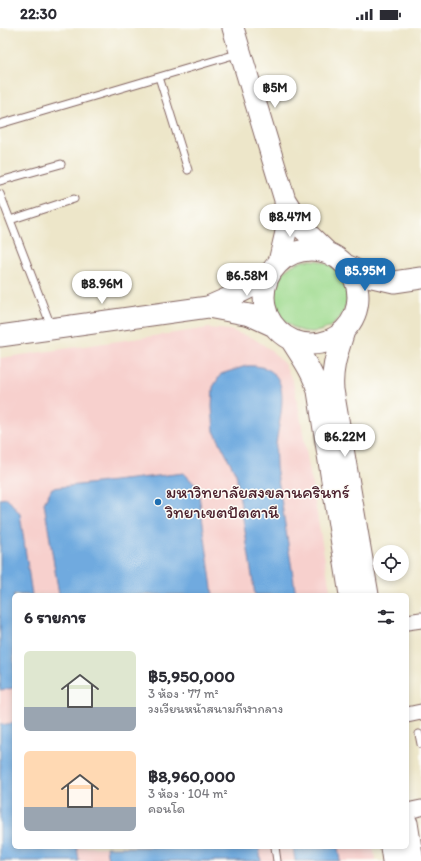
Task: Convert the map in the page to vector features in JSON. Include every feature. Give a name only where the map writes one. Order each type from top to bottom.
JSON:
[{"type":"main road","points":[[234,28],[240,53],[285,200],[286,232],[274,270],[264,290],[264,303],[267,315],[281,334],[291,340],[304,344],[319,344],[333,339],[349,325],[370,298],[394,282]]},
{"type":"main road","points":[[285,200],[304,230],[326,252]]},
{"type":"main road","points":[[0,336],[208,306],[231,297],[274,270],[290,255],[301,250],[314,249],[326,252],[338,257],[348,266],[368,276],[394,282],[421,278]]},
{"type":"main road","points":[[348,266],[355,278],[358,292],[358,306],[349,325],[333,368],[333,390],[368,593]]},
{"type":"main road","points":[[208,306],[250,314],[274,326]]},
{"type":"main road","points":[[291,340],[315,381],[318,391],[350,593]]},
{"type":"main road","points":[[409,835],[413,861]]},
{"type":"main road","points":[[391,849],[393,861]]},
{"type":"street","points":[[409,622],[421,620]]},
{"type":"street","points":[[409,715],[421,712]]},
{"type":"street","points":[[409,811],[421,808]]},
{"type":"lane","points":[[0,124],[240,53]]},
{"type":"lane","points":[[159,77],[188,170]]},
{"type":"lane","points":[[0,180],[61,164]]},
{"type":"lane","points":[[0,194],[52,328]]},
{"type":"lane","points":[[10,220],[74,200]]},
{"type":"lane","points":[[418,734],[421,744]]},
{"type":"lane","points":[[275,849],[277,861]]},
{"type":"shaded area","name":"มหาวิทยาลัยสงขลานครินทร์ วิทยาเขตปัตตานี","points":[[209,328],[229,330],[253,338],[271,350],[285,365],[293,382],[331,593],[12,593],[12,849],[373,849],[376,861],[0,861],[0,358]]},
{"type":"green space","points":[[311,260],[331,266],[341,276],[347,296],[341,316],[331,326],[311,332],[291,326],[281,316],[275,296],[281,276],[291,266]]},
{"type":"water","points":[[246,366],[262,367],[273,373],[279,381],[282,392],[282,405],[276,447],[276,466],[296,593],[255,593],[236,474],[214,431],[212,407],[213,387],[221,374]]},
{"type":"water","points":[[184,473],[198,488],[213,593],[59,593],[44,503],[52,488]]},
{"type":"water","points":[[7,498],[20,514],[32,593],[12,593],[12,688],[0,690],[0,499]]},
{"type":"water","points":[[12,723],[12,849],[77,849],[79,861],[0,861],[0,725]]},
{"type":"water","points":[[106,849],[259,849],[261,861],[108,861]]},
{"type":"water","points":[[293,849],[338,849],[340,861],[295,861]]},
{"type":"place","name":"มหาวิทยาลัยสงขลานครินทร์ วิทยาเขตปัตตานี","points":[[158,502]]}]
